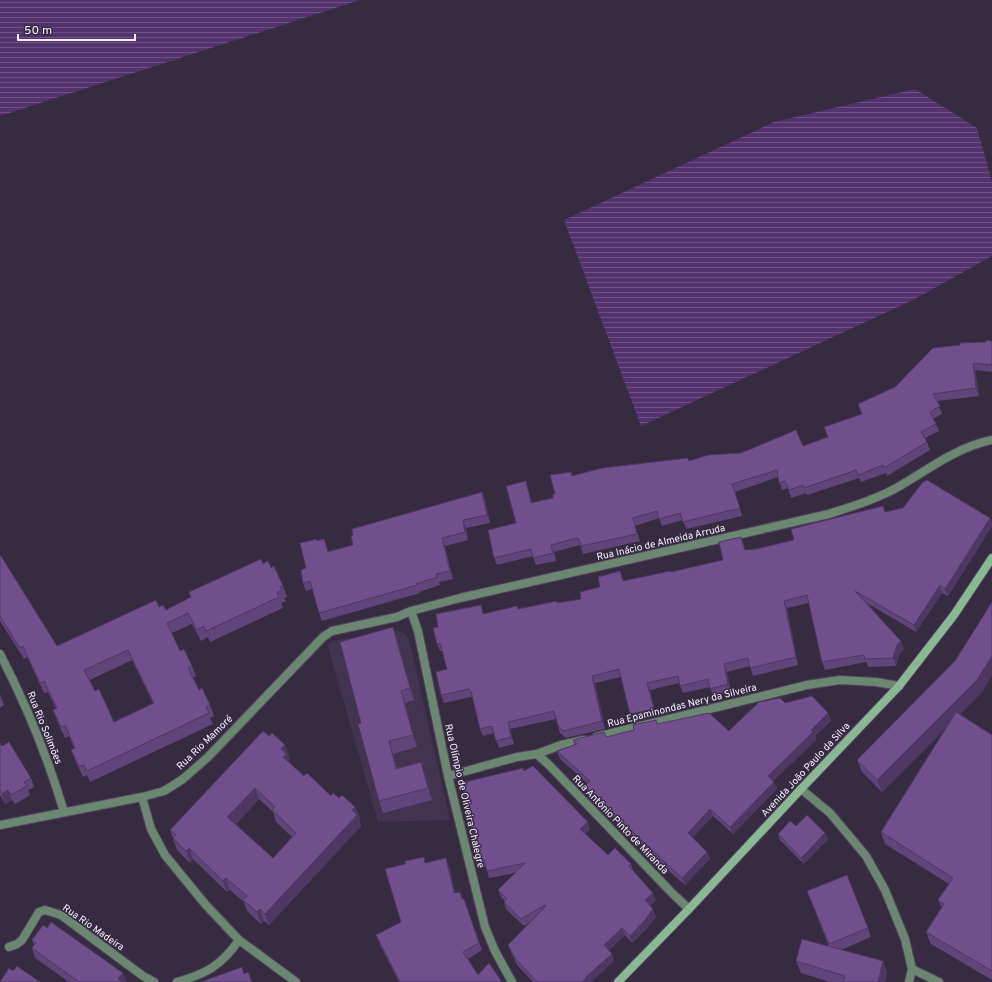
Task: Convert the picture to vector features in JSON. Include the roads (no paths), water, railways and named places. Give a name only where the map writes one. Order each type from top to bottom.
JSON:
[{"type":"street","name":"Rua Inácio de Almeida Arruda","points":[[323,636],[332,631],[397,616],[460,598],[829,514],[872,500],[898,487],[931,466],[965,448],[992,440]]},
{"type":"street","name":"Avenida João Paulo da Silva","points":[[618,982],[689,909],[899,686],[954,615],[992,558]]},
{"type":"street","name":"Rua Olímpio de Oliveira Chalegre","points":[[412,611],[418,631],[448,776],[485,927],[495,952],[512,982]]},
{"type":"street","name":"Rua Rio Mamoré","points":[[0,825],[164,791],[183,779],[208,757],[323,636]]},
{"type":"street","name":"Rua Rio Solimões","points":[[0,654],[19,691],[54,779],[64,812]]},
{"type":"street","name":"Rua Epaminondas Nery da Silveira","points":[[448,776],[517,757],[537,754],[561,746],[807,685],[840,680],[876,682],[899,686]]},
{"type":"street","name":"Rua Antônio Pinto de Miranda","points":[[537,754],[689,909]]},
{"type":"street","points":[[801,789],[830,813],[866,856],[886,890],[905,939],[912,969],[909,982]]},
{"type":"street","points":[[142,796],[151,829],[165,855],[205,904],[240,940],[296,982]]},
{"type":"street","name":"Rua Rio Madeira","points":[[9,947],[22,940],[38,913],[45,910],[60,915],[143,976],[154,982]]},
{"type":"street","points":[[177,982],[214,968],[231,953],[240,940]]},
{"type":"street","points":[[912,969],[939,982]]}]
